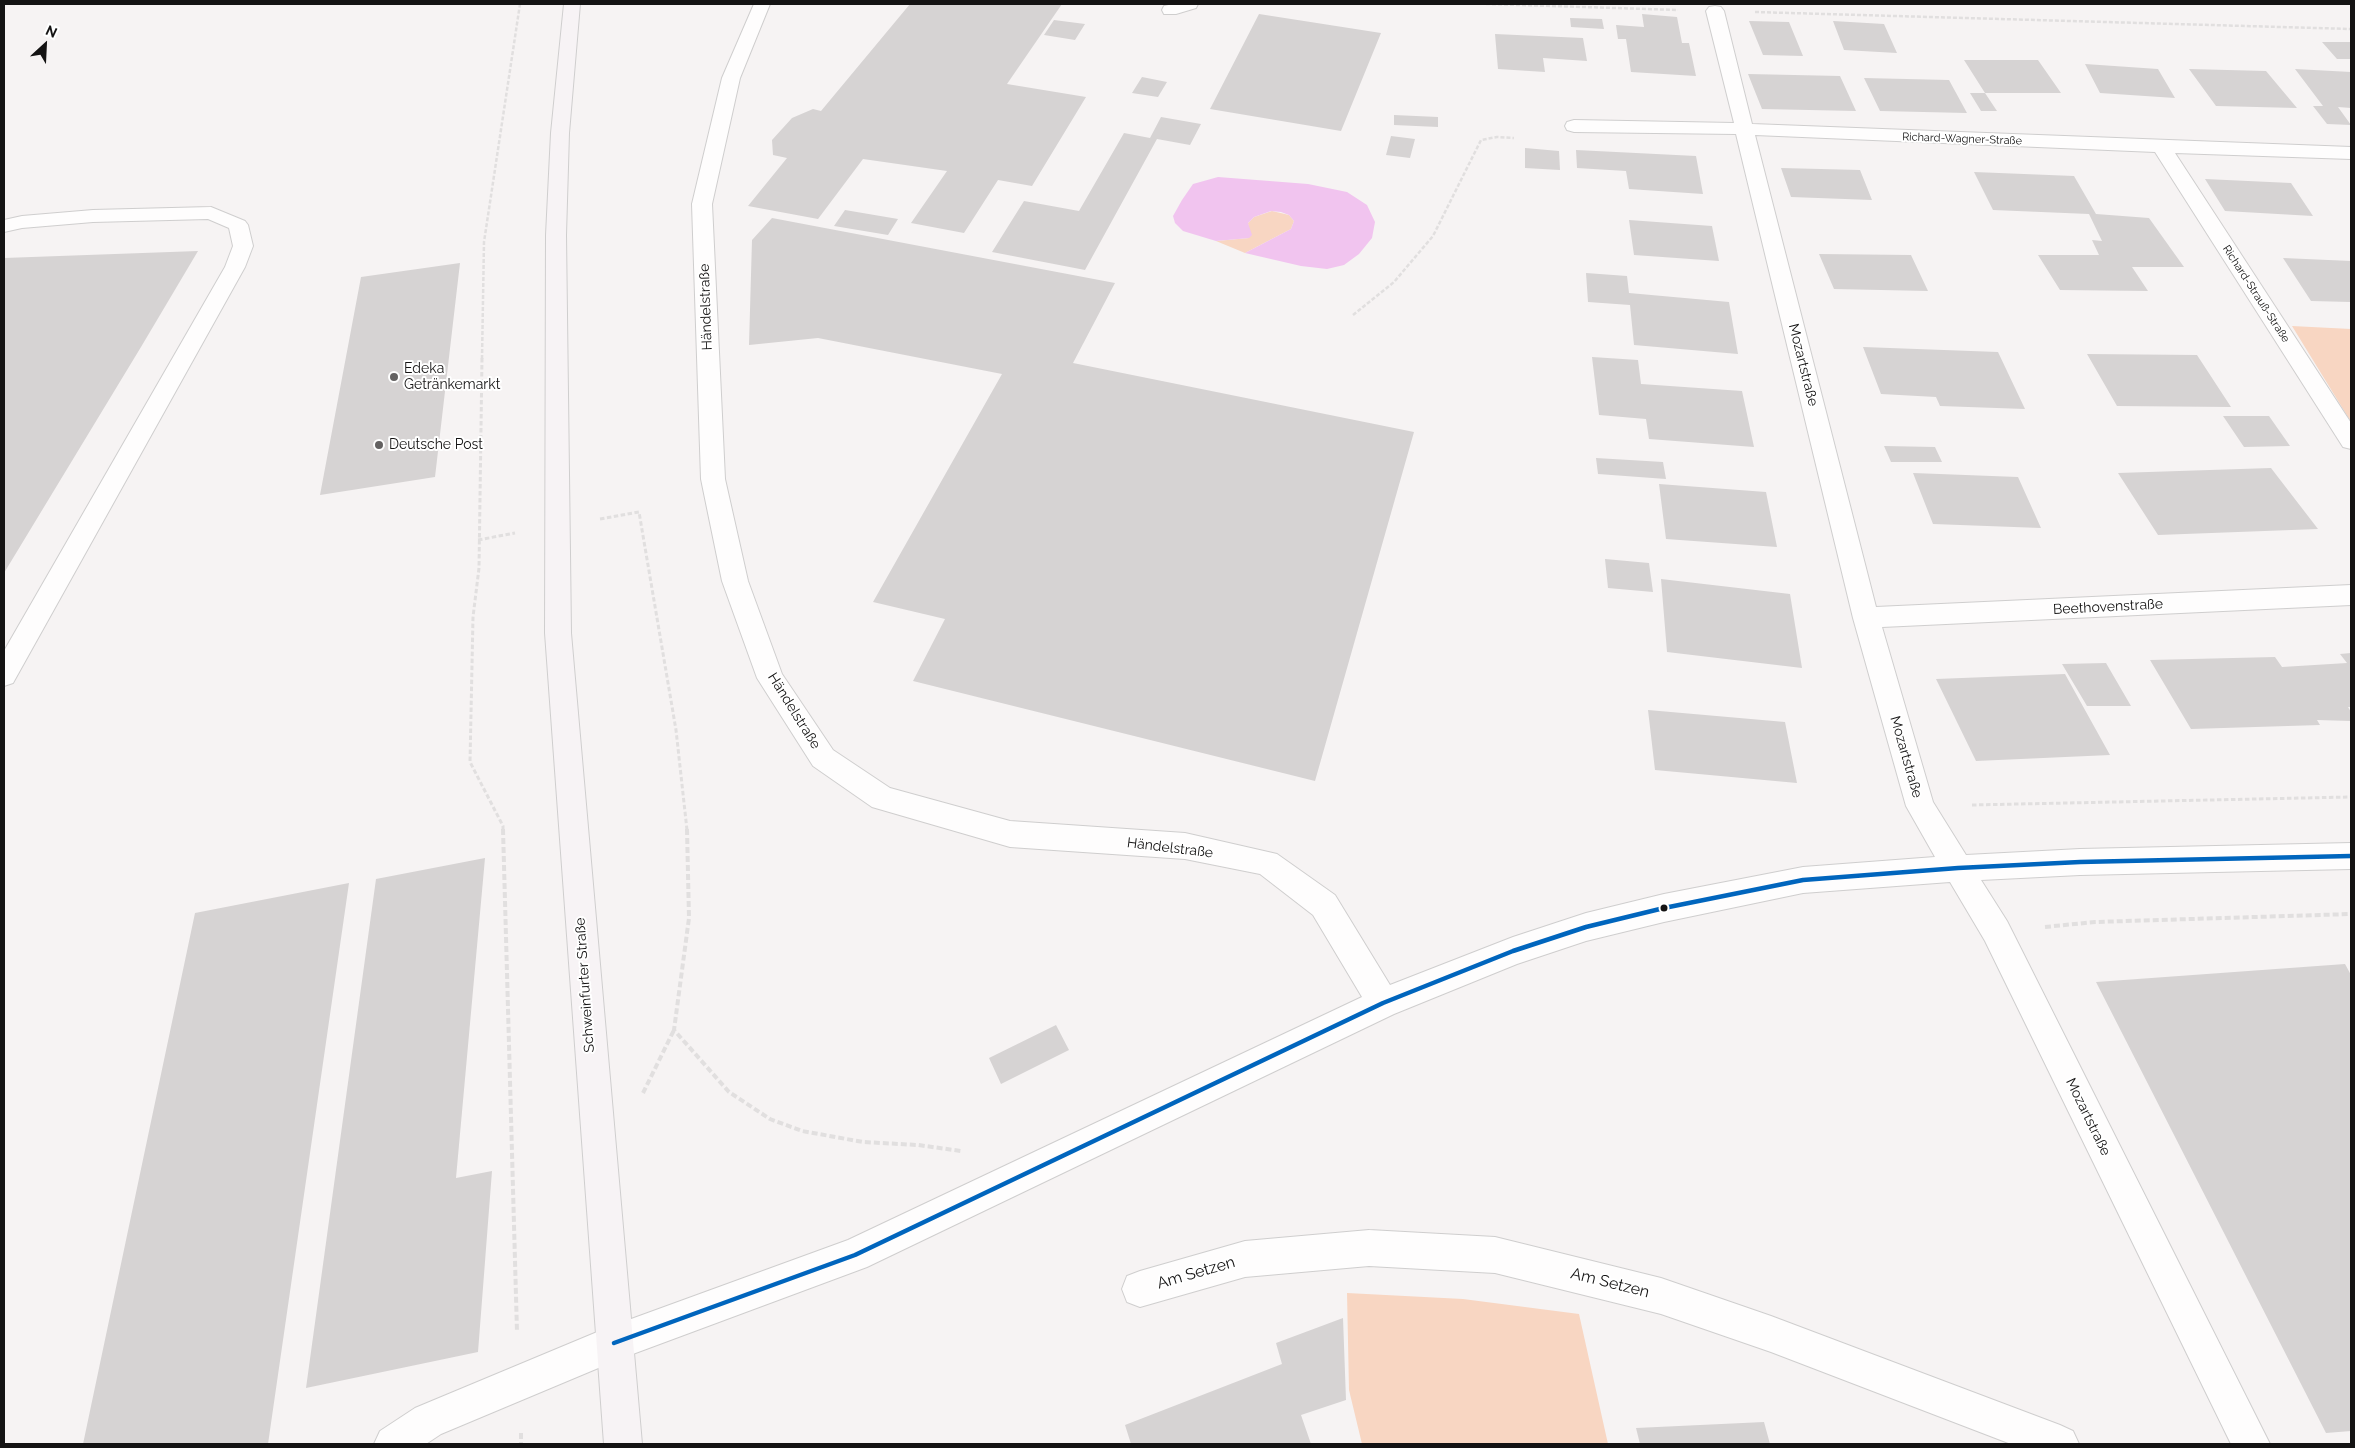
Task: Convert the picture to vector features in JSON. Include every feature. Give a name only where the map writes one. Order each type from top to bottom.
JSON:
[{"type":"street","name":"Schweinfurter Straße","points":[[572,4],[560,133],[556,235],[558,633],[623,1444]]},
{"type":"street","name":"Händelstraße","points":[[762,4],[732,78],[702,204],[713,479],[734,581],[770,678],[823,758],[882,798],[1010,834],[1185,846],[1267,863],[1324,905],[1383,1003]]},
{"type":"street","points":[[1170,10],[1190,4]]},
{"type":"street","name":"Mozartstraße","points":[[1715,11],[1866,618],[1920,806],[1996,931],[2251,1444]]},
{"type":"street","name":"Richard-Wagner-Straße","points":[[1574,126],[1744,129],[2161,147],[2351,153]]},
{"type":"street","name":"Richard-Strauß-Straße","points":[[2161,147],[2351,441]]},
{"type":"street","points":[[4,226],[22,222],[93,216],[211,213],[238,225],[243,246],[235,267],[4,675]]},
{"type":"street","name":"Beethovenstraße","points":[[1866,618],[2351,595]]},
{"type":"street","points":[[393,1444],[428,1421],[518,1382],[614,1343],[855,1255],[1383,1003],[1522,948],[1586,927],[1664,908],[1803,880],[1958,868],[2080,862],[2351,856]]},
{"type":"street","name":"Am Setzen","points":[[1140,1289],[1245,1259],[1369,1248],[1495,1255],[1661,1296],[1771,1334],[2060,1444]]},
{"type":"path","points":[[520,4],[484,242],[479,568],[474,617],[470,762],[503,826],[521,1444]]},
{"type":"path","points":[[1486,4],[2351,29]]},
{"type":"path","points":[[1353,315],[1394,282],[1433,236],[1481,140],[1496,137],[1514,138]]},
{"type":"path","points":[[478,540],[639,512],[676,730],[687,821],[689,918],[674,1030],[729,1092],[770,1118],[802,1131],[863,1142],[918,1145],[964,1152]]},
{"type":"path","points":[[1920,806],[2351,796]]},
{"type":"path","points":[[1996,931],[2095,922],[2351,914]]},
{"type":"shaded area","points":[[1218,177],[1308,184],[1347,192],[1367,205],[1375,222],[1372,238],[1359,254],[1344,265],[1327,269],[1301,266],[1245,253],[1291,229],[1294,221],[1289,215],[1281,212],[1271,211],[1254,217],[1248,223],[1252,235],[1249,238],[1216,241],[1183,231],[1175,223],[1173,216],[1182,200],[1193,184]]},
{"type":"shaded area","points":[[1272,211],[1289,215],[1294,221],[1291,229],[1245,253],[1216,241],[1249,238],[1248,223],[1254,217]]},
{"type":"shaded area","points":[[2292,326],[2351,329],[2351,422]]},
{"type":"shaded area","points":[[1347,1293],[1463,1299],[1579,1314],[1608,1444],[1362,1444],[1349,1390]]},
{"type":"building","points":[[910,4],[1062,4],[1007,84],[1086,97],[1032,186],[998,180],[964,233],[911,223],[947,171],[863,159],[818,219],[748,206],[787,158],[773,155],[772,140],[792,118],[813,109],[821,111]]},
{"type":"building","points":[[1259,14],[1381,33],[1341,131],[1210,109]]},
{"type":"building","points":[[1642,14],[1677,17],[1682,43],[1689,43],[1696,76],[1631,72],[1626,39],[1618,39],[1616,25],[1644,27]]},
{"type":"building","points":[[1570,18],[1602,19],[1604,29],[1571,27]]},
{"type":"building","points":[[1054,20],[1085,24],[1075,40],[1044,35]]},
{"type":"building","points":[[1749,21],[1789,22],[1803,56],[1763,55]]},
{"type":"building","points":[[1833,21],[1884,24],[1897,53],[1844,50]]},
{"type":"building","points":[[1495,34],[1583,38],[1587,61],[1543,58],[1545,72],[1498,69]]},
{"type":"building","points":[[2322,42],[2351,42],[2351,59],[2337,59]]},
{"type":"building","points":[[1964,60],[2038,60],[2061,93],[1985,93]]},
{"type":"building","points":[[2085,64],[2158,69],[2175,98],[2100,93]]},
{"type":"building","points":[[2189,69],[2266,71],[2297,108],[2216,106]]},
{"type":"building","points":[[2295,69],[2351,72],[2351,108],[2338,107],[2351,125],[2327,124],[2313,106],[2323,106]]},
{"type":"building","points":[[1748,74],[1840,76],[1856,111],[1762,109]]},
{"type":"building","points":[[1142,77],[1167,82],[1158,97],[1132,93]]},
{"type":"building","points":[[1864,78],[1949,80],[1967,113],[1880,111]]},
{"type":"building","points":[[1970,93],[1985,93],[1997,111],[1981,111]]},
{"type":"building","points":[[1394,115],[1438,117],[1438,127],[1394,125]]},
{"type":"building","points":[[1161,117],[1201,124],[1190,145],[1157,139],[1085,270],[992,252],[1024,201],[1079,211],[1124,133],[1150,138]]},
{"type":"building","points":[[1391,136],[1415,139],[1410,158],[1386,155]]},
{"type":"building","points":[[1525,148],[1559,151],[1560,170],[1525,168]]},
{"type":"building","points":[[1576,150],[1696,156],[1703,194],[1629,189],[1626,171],[1577,168]]},
{"type":"building","points":[[1781,168],[1860,170],[1872,200],[1791,197]]},
{"type":"building","points":[[1974,172],[2074,176],[2096,214],[2149,218],[2184,267],[2132,267],[2148,291],[2060,290],[2038,255],[2099,255],[2092,240],[2102,241],[2089,214],[1993,210]]},
{"type":"building","points":[[2205,179],[2291,183],[2313,216],[2225,211]]},
{"type":"building","points":[[845,210],[898,219],[888,235],[834,226]]},
{"type":"building","points":[[772,218],[1115,283],[1073,363],[1414,432],[1315,781],[913,681],[945,619],[873,602],[1002,374],[818,338],[749,345],[752,240]]},
{"type":"building","points":[[1629,220],[1712,226],[1719,261],[1634,255]]},
{"type":"building","points":[[198,251],[141,347],[4,573],[4,258]]},
{"type":"building","points":[[1819,254],[1911,255],[1928,291],[1834,289]]},
{"type":"building","points":[[2283,258],[2351,261],[2351,302],[2311,301]]},
{"type":"building","name":"Edeka Getränkemarkt","points":[[460,263],[435,477],[320,495],[361,277]]},
{"type":"building","points":[[1586,273],[1627,276],[1629,293],[1729,302],[1738,354],[1634,345],[1630,305],[1588,302]]},
{"type":"building","points":[[1863,347],[1998,352],[2025,409],[1940,406],[1936,397],[1881,394]]},
{"type":"building","points":[[2087,354],[2197,355],[2231,407],[2117,406]]},
{"type":"building","points":[[1592,357],[1638,360],[1641,384],[1742,391],[1754,447],[1649,439],[1646,419],[1599,415]]},
{"type":"building","points":[[2223,416],[2269,416],[2290,446],[2244,447]]},
{"type":"building","points":[[1884,446],[1935,447],[1942,462],[1891,462]]},
{"type":"building","points":[[1596,458],[1663,462],[1666,479],[1598,474]]},
{"type":"building","points":[[2271,468],[2318,529],[2158,535],[2118,473]]},
{"type":"building","points":[[1913,473],[2018,477],[2041,528],[1933,524]]},
{"type":"building","points":[[1659,484],[1766,492],[1777,547],[1666,539]]},
{"type":"building","points":[[1605,559],[1649,563],[1653,592],[1608,588]]},
{"type":"building","points":[[1661,579],[1790,594],[1802,668],[1667,652]]},
{"type":"building","points":[[2351,653],[2351,707],[2348,707],[2351,712],[2351,721],[2317,720],[2320,725],[2191,729],[2150,660],[2275,657],[2282,667],[2347,663],[2340,654]]},
{"type":"building","points":[[2106,663],[2131,706],[2087,706],[2062,664]]},
{"type":"building","points":[[2065,674],[2110,755],[1976,761],[1936,679]]},
{"type":"building","points":[[1648,710],[1785,722],[1797,783],[1655,770]]},
{"type":"building","points":[[485,858],[456,1178],[492,1171],[478,1352],[306,1388],[376,879]]},
{"type":"building","points":[[349,883],[268,1444],[83,1444],[195,913]]},
{"type":"building","points":[[2345,964],[2351,975],[2351,1431],[2326,1433],[2096,982]]},
{"type":"building","points":[[1056,1025],[1069,1050],[1001,1084],[989,1058]]},
{"type":"building","points":[[1343,1318],[1346,1400],[1301,1415],[1311,1444],[1131,1444],[1125,1425],[1282,1364],[1276,1343]]},
{"type":"building","points":[[1764,1422],[1770,1444],[1640,1444],[1636,1428]]},
{"type":"transit line","points":[[614,1343],[855,1255],[1383,1003],[1513,951],[1586,927],[1664,908],[1803,880],[1958,868],[2080,862],[2351,856]]},
{"type":"place","name":"Edeka Getränkemarkt","points":[[394,377]]},
{"type":"place","name":"Deutsche Post","points":[[379,445]]}]
